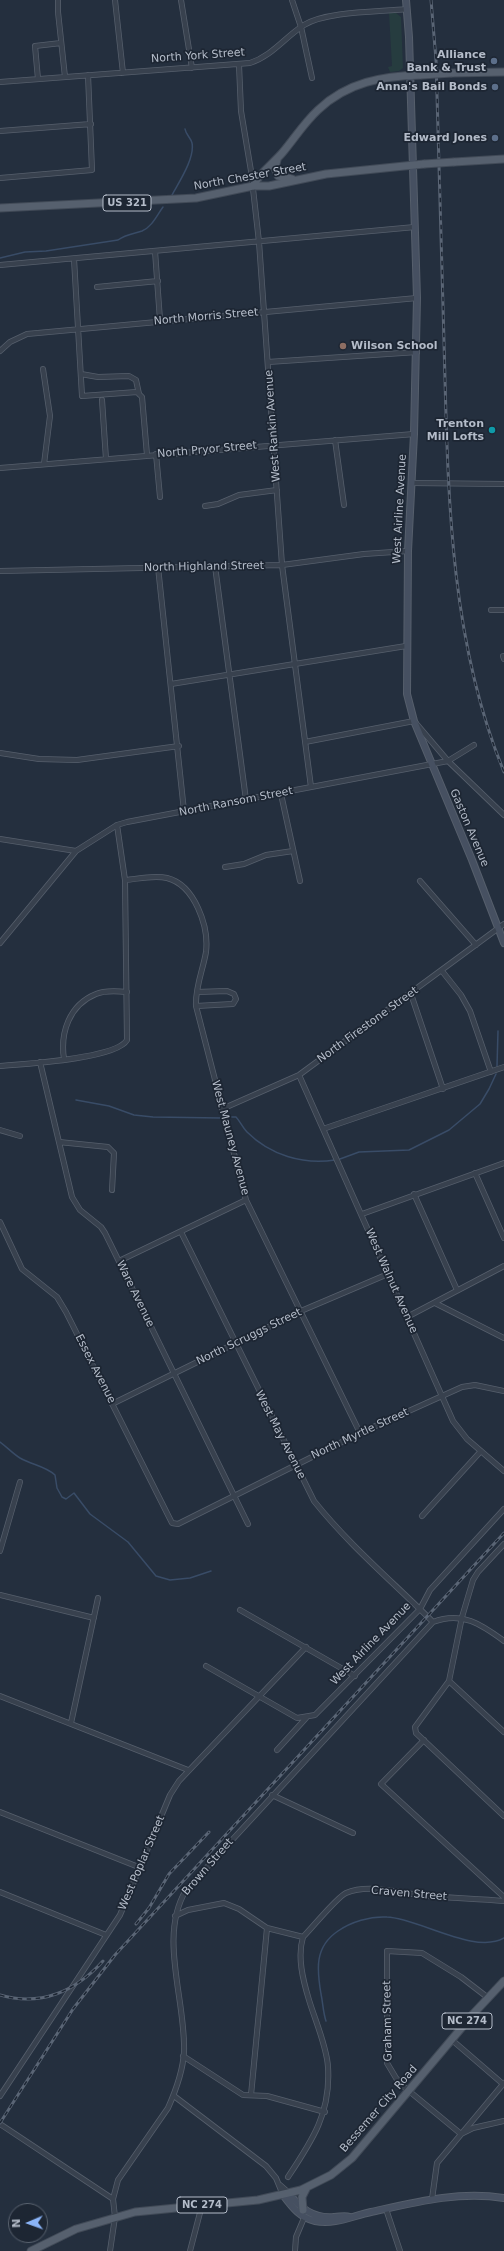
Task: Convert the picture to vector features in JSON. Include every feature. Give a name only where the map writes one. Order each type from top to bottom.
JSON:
[{"type":"main road","name":"West Airline Avenue","points":[[406,0],[410,75],[417,298],[417,352],[408,551],[406,646],[407,694],[414,721]]},
{"type":"main road","points":[[253,186],[257,177],[278,158],[318,110],[342,92],[379,78],[422,74],[504,72]]},
{"type":"main road","points":[[278,158],[275,168],[278,176],[283,179],[298,179]]},
{"type":"main road","name":"North Chester Street","points":[[0,208],[169,201],[203,197],[253,186],[269,186],[298,179],[355,170],[504,159]]},
{"type":"main road","name":"Gaston Avenue","points":[[414,721],[501,926],[504,943]]},
{"type":"main road","name":"Bessemer City Road","points":[[31,2251],[69,2232],[115,2217],[135,2212],[258,2200],[306,2189],[331,2175],[352,2158],[487,1997],[504,1981]]},
{"type":"main road","points":[[303,2210],[302,2198],[306,2189]]},
{"type":"main road","points":[[286,2194],[303,2210],[317,2216],[350,2217],[432,2199],[463,2194],[504,2198]]},
{"type":"main road","points":[[286,2194],[295,2210],[304,2218],[328,2222],[346,2220],[350,2217]]},
{"type":"street","points":[[58,0],[65,77]]},
{"type":"street","points":[[115,0],[123,73]]},
{"type":"street","points":[[181,0],[192,68]]},
{"type":"street","points":[[292,0],[301,27],[312,78]]},
{"type":"street","name":"North York Street","points":[[0,82],[239,65],[262,58],[301,27],[324,17],[407,9]]},
{"type":"street","points":[[38,79],[35,46],[61,43]]},
{"type":"street","name":"West Rankin Avenue","points":[[239,65],[241,111],[253,186],[259,242],[282,565],[311,787]]},
{"type":"street","points":[[0,178],[92,170],[88,75]]},
{"type":"street","points":[[0,131],[91,124]]},
{"type":"street","points":[[0,265],[415,227]]},
{"type":"street","points":[[155,251],[160,320]]},
{"type":"street","points":[[74,259],[82,396],[137,392],[140,395]]},
{"type":"street","points":[[97,287],[158,281]]},
{"type":"street","name":"North Morris Street","points":[[0,351],[10,342],[27,334],[160,320],[417,298]]},
{"type":"street","points":[[268,362],[417,352]]},
{"type":"street","points":[[43,369],[50,416],[44,464]]},
{"type":"street","points":[[81,374],[98,377],[129,376],[136,380],[140,395],[146,455]]},
{"type":"street","points":[[102,400],[106,459]]},
{"type":"street","name":"North Pryor Street","points":[[0,468],[274,444],[414,434]]},
{"type":"street","points":[[336,440],[344,505]]},
{"type":"street","points":[[156,454],[160,497]]},
{"type":"street","points":[[412,483],[504,484]]},
{"type":"street","points":[[205,506],[218,504],[239,495],[277,490]]},
{"type":"street","name":"North Highland Street","points":[[0,570],[282,565],[351,555],[408,551]]},
{"type":"street","points":[[215,566],[246,800]]},
{"type":"street","points":[[158,567],[179,746],[184,811]]},
{"type":"street","points":[[491,610],[504,610]]},
{"type":"street","points":[[171,684],[406,646]]},
{"type":"street","points":[[305,742],[414,721]]},
{"type":"street","name":"West Airline Avenue","points":[[414,721],[448,761],[504,815]]},
{"type":"street","name":"North Ransom Street","points":[[0,943],[76,851],[117,825],[448,761],[474,745]]},
{"type":"street","points":[[0,753],[39,759],[77,760],[179,746]]},
{"type":"street","points":[[281,794],[300,881]]},
{"type":"street","points":[[0,1066],[64,1059],[106,1052],[124,1045],[127,1040],[124,880],[117,825]]},
{"type":"street","points":[[0,839],[76,851]]},
{"type":"street","points":[[225,867],[244,864],[266,855],[293,851]]},
{"type":"street","name":"West Mauney Avenue","points":[[124,880],[154,877],[168,879],[180,884],[189,894],[199,912],[206,939],[196,1006],[246,1200],[360,1433]]},
{"type":"street","points":[[420,881],[476,945]]},
{"type":"street","name":"North Firestone Street","points":[[222,1109],[299,1075],[411,994],[501,926]]},
{"type":"street","points":[[442,971],[461,994],[470,1011],[491,1072]]},
{"type":"street","points":[[196,1006],[234,1004],[236,999],[234,994],[227,991],[197,992]]},
{"type":"street","points":[[64,1059],[63,1033],[71,1016],[83,1002],[96,994],[127,992]]},
{"type":"street","points":[[411,994],[443,1089]]},
{"type":"street","name":"Ware Avenue","points":[[40,1062],[76,1205],[101,1227],[248,1524]]},
{"type":"street","points":[[323,1129],[504,1067]]},
{"type":"street","name":"West Walnut Avenue","points":[[299,1075],[457,1427],[504,1471]]},
{"type":"street","points":[[0,1130],[20,1136]]},
{"type":"street","points":[[59,1142],[108,1147],[114,1153],[112,1190]]},
{"type":"street","points":[[362,1214],[414,1194],[504,1163]]},
{"type":"street","points":[[474,1173],[504,1238]]},
{"type":"street","points":[[414,1194],[457,1290]]},
{"type":"street","points":[[119,1261],[246,1200]]},
{"type":"street","name":"Essex Avenue","points":[[0,1222],[22,1269],[57,1297],[168,1517],[172,1523],[178,1524]]},
{"type":"street","name":"West May Avenue","points":[[181,1232],[234,1343],[314,1501],[327,1518],[433,1622]]},
{"type":"street","points":[[407,1317],[504,1266]]},
{"type":"street","name":"North Scruggs Street","points":[[112,1404],[301,1311],[388,1274]]},
{"type":"street","points":[[435,1302],[504,1338]]},
{"type":"street","name":"North Myrtle Street","points":[[178,1524],[360,1433],[468,1385],[504,1391]]},
{"type":"street","points":[[422,1516],[481,1451]]},
{"type":"street","points":[[0,1551],[20,1482]]},
{"type":"street","name":"West Airline Avenue","points":[[277,1750],[307,1717],[315,1715],[420,1609],[434,1585],[504,1509]]},
{"type":"street","points":[[504,1544],[478,1572],[473,1580],[462,1617],[449,1681],[415,1727],[416,1733],[504,1816]]},
{"type":"street","points":[[0,1595],[94,1618]]},
{"type":"street","points":[[71,1723],[98,1598]]},
{"type":"street","points":[[240,1610],[355,1676]]},
{"type":"street","points":[[433,1622],[446,1618],[462,1617],[482,1625],[504,1641]]},
{"type":"street","name":"Brown Street","points":[[110,2251],[115,2217],[113,2199],[118,2180],[162,2119],[174,2096],[183,2056],[183,2034],[173,1937],[175,1916],[186,1890],[433,1622]]},
{"type":"street","name":"West Poplar Street","points":[[0,2096],[120,1915],[141,1868],[170,1795],[188,1770],[306,1647]]},
{"type":"street","points":[[206,1666],[297,1718],[307,1717]]},
{"type":"street","points":[[449,1681],[504,1732]]},
{"type":"street","points":[[0,1696],[188,1770]]},
{"type":"street","points":[[424,1740],[381,1784],[504,1897]]},
{"type":"street","points":[[272,1795],[353,1833]]},
{"type":"street","points":[[0,1812],[141,1868]]},
{"type":"street","name":"Craven Street","points":[[303,1937],[339,1898],[344,1894],[355,1890],[375,1890],[426,1896],[504,1901]]},
{"type":"street","points":[[0,1892],[106,1936]]},
{"type":"street","points":[[175,1916],[188,1910],[224,1903],[239,1909],[267,1928],[303,1937],[300,1955],[302,1979],[328,2067],[325,2112],[319,2127],[288,2177]]},
{"type":"street","points":[[251,2094],[267,1928]]},
{"type":"street","name":"Graham Street","points":[[461,2134],[409,2091],[396,2078],[387,2059],[387,1951],[422,1953],[461,1977],[487,1997]]},
{"type":"street","points":[[432,2199],[435,2167],[504,2084],[452,2040]]},
{"type":"street","points":[[183,2056],[243,2096],[251,2094],[281,2099],[325,2112]]},
{"type":"street","points":[[174,2096],[266,2166],[286,2194]]},
{"type":"street","points":[[461,2134],[473,2128],[504,2121]]},
{"type":"street","points":[[0,2124],[113,2199]]},
{"type":"street","points":[[190,2251],[202,2205]]},
{"type":"street","points":[[386,2209],[400,2251]]},
{"type":"street","points":[[294,2251],[296,2237],[304,2218]]},
{"type":"green space","points":[[389,13],[396,13],[401,17],[403,68],[399,71],[390,72],[388,67],[392,66]]},
{"type":"waterway","points":[[172,195],[186,170],[191,156],[192,143],[185,129]]},
{"type":"waterway","points":[[0,258],[25,252],[46,251],[118,240],[127,235],[146,229],[163,207]]},
{"type":"waterway","points":[[497,1066],[498,1031]]},
{"type":"waterway","points":[[340,1159],[359,1152],[409,1150],[449,1130],[480,1104],[496,1074]]},
{"type":"waterway","points":[[76,1100],[109,1106],[134,1115],[153,1117],[221,1118]]},
{"type":"waterway","points":[[226,1117],[236,1117],[245,1130],[256,1140],[277,1152],[311,1161],[335,1160]]},
{"type":"waterway","points":[[0,1442],[20,1458],[55,1475],[57,1488],[62,1497],[66,1499],[74,1493],[90,1514],[128,1542],[156,1576],[170,1580],[190,1578],[211,1571]]},
{"type":"waterway","points":[[326,2021],[318,1968],[319,1960],[321,1952],[330,1937],[349,1925],[361,1920],[387,1917],[400,1919],[462,1939],[478,1942],[492,1942],[504,1938]]},
{"type":"railway","points":[[431,0],[436,60],[447,451],[454,560],[461,614],[472,668],[486,720],[504,772]]},
{"type":"railway","points":[[0,2123],[73,2009],[115,1955],[504,1533]]},
{"type":"railway","points":[[136,1924],[149,1908],[169,1874],[209,1832]]},
{"type":"railway","points":[[0,1995],[30,1999],[57,1994],[81,1981],[93,1972],[103,1961]]},
{"type":"place","name":"Alliance Bank & Trust","points":[[494,61]]},
{"type":"place","name":"Anna's Bail Bonds","points":[[495,87]]},
{"type":"place","name":"Edward Jones","points":[[495,138]]},
{"type":"place","name":"Wilson School","points":[[343,346]]},
{"type":"place","name":"Trenton Mill Lofts","points":[[492,430]]}]
